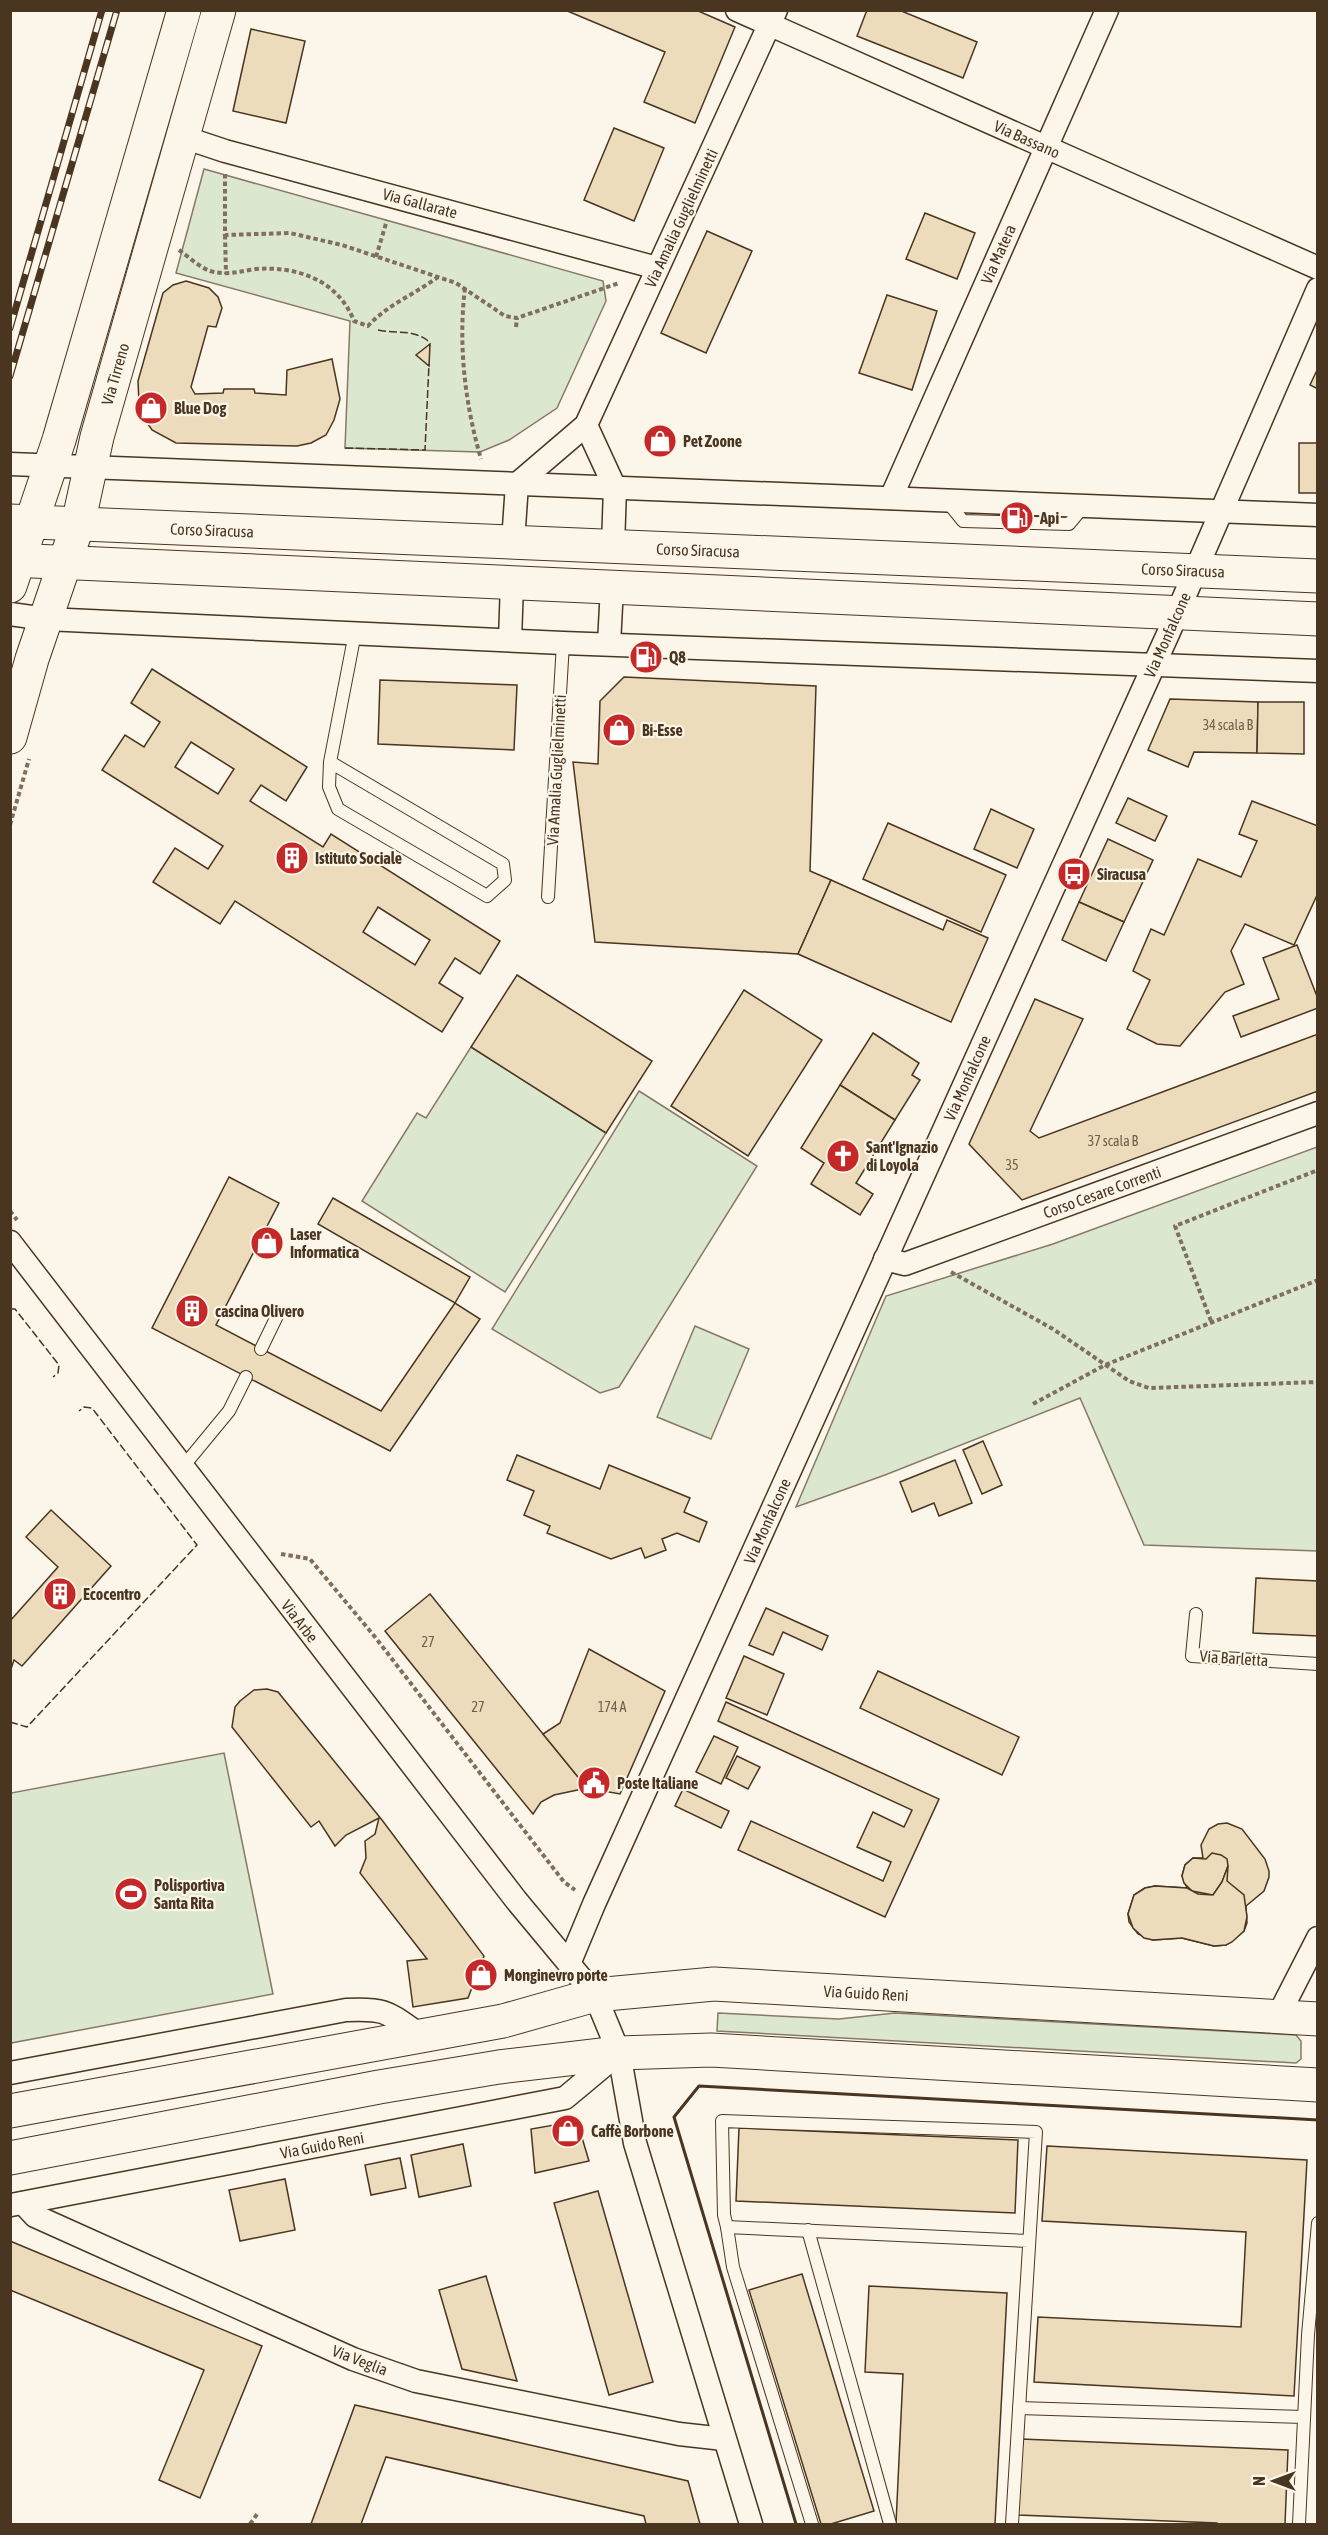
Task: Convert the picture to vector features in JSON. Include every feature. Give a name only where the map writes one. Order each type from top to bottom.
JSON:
[{"type":"main road","points":[[184,10],[27,465],[22,521],[14,569],[64,563],[1317,619]]},
{"type":"main road","name":"Via Tirreno","points":[[10,737],[46,618],[78,524],[90,467],[219,10]]},
{"type":"main road","name":"Corso Siracusa","points":[[22,521],[1317,576]]},
{"type":"main road","name":"Via Guido Reni","points":[[10,2111],[503,2021],[595,1995],[714,1984],[1317,2019]]},
{"type":"main road","points":[[10,2158],[379,2087],[499,2067],[619,2053],[711,2050],[1317,2085]]},
{"type":"street","name":"Via Bassano","points":[[737,10],[773,18],[1045,147],[1317,268]]},
{"type":"street","name":"Via Matera","points":[[891,498],[1107,10]]},
{"type":"street","name":"Via Amalia Guglielminetti","points":[[517,484],[586,425],[773,18]]},
{"type":"street","name":"Via Gallarate","points":[[183,136],[225,151],[657,268]]},
{"type":"street","name":"Via Monfalcone","points":[[569,1964],[594,1904],[1196,571],[1317,289]]},
{"type":"street","points":[[586,425],[615,488],[613,546]]},
{"type":"street","points":[[27,465],[1317,515]]},
{"type":"street","points":[[513,542],[517,484]]},
{"type":"street","points":[[510,640],[512,583]]},
{"type":"street","points":[[609,644],[612,587]]},
{"type":"street","points":[[10,614],[46,618],[563,643],[1154,663],[1317,671]]},
{"type":"street","name":"Corso Cesare Correnti","points":[[885,1259],[905,1264],[1317,1113]]},
{"type":"street","name":"Via Arbe","points":[[10,1242],[516,1899],[595,1995]]},
{"type":"street","points":[[1278,2016],[1317,1938]]},
{"type":"street","points":[[595,1995],[619,2053],[635,2143],[751,2524]]},
{"type":"street","points":[[10,2073],[346,2010],[373,2009],[389,2013],[420,2035]]},
{"type":"street","name":"Via Guido Reni","points":[[17,2204],[566,2098],[619,2053]]},
{"type":"street","name":"Via Veglia","points":[[17,2204],[35,2216],[353,2359],[416,2381],[679,2434],[724,2439]]},
{"type":"lane","points":[[330,762],[503,864],[505,880],[486,896],[338,809],[329,787],[330,762],[355,633]]},
{"type":"lane","name":"Via Amalia Guglielminetti","points":[[548,897],[563,643]]},
{"type":"lane","points":[[261,1349],[278,1314]]},
{"type":"lane","points":[[182,1467],[229,1411],[246,1377]]},
{"type":"lane","name":"Via Barletta","points":[[1196,1614],[1192,1656],[1317,1664]]},
{"type":"lane","points":[[812,2524],[733,2267],[724,2215],[722,2121],[1036,2132],[1012,2524]]},
{"type":"lane","points":[[1299,2524],[1317,2223]]},
{"type":"lane","points":[[727,2227],[1029,2241]]},
{"type":"lane","points":[[808,2230],[890,2524]]},
{"type":"lane","points":[[1019,2408],[1304,2417]]},
{"type":"path","points":[[225,151],[226,274]]},
{"type":"path","points":[[376,256],[393,196]]},
{"type":"path","points":[[225,235],[290,233],[376,256],[465,288],[505,316],[517,318],[620,283]]},
{"type":"path","points":[[178,250],[209,271],[226,274],[277,268],[299,272],[319,280],[337,293],[350,309],[354,321],[368,326],[378,315],[419,292],[438,277]]},
{"type":"path","points":[[465,288],[461,320],[463,358],[471,416],[482,459]]},
{"type":"path","points":[[516,327],[517,318]]},
{"type":"path","points":[[1211,1321],[1175,1226],[1317,1170]]},
{"type":"path","points":[[10,1211],[18,1220]]},
{"type":"path","points":[[925,1256],[1053,1329],[1129,1381],[1149,1388],[1317,1382]]},
{"type":"path","points":[[1033,1404],[1105,1365],[1317,1280]]},
{"type":"path","points":[[272,1552],[310,1559],[375,1637],[564,1882],[594,1904]]},
{"type":"path","points":[[250,2524],[258,2513]]},
{"type":"green space","points":[[204,169],[603,281],[606,301],[557,408],[509,440],[480,452],[345,448],[350,321],[176,273]]},
{"type":"green space","points":[[471,1047],[606,1133],[505,1292],[362,1201],[417,1113],[426,1118]]},
{"type":"green space","points":[[639,1091],[757,1166],[619,1387],[600,1393],[492,1329]]},
{"type":"green space","points":[[1317,1147],[1317,1551],[1144,1545],[1080,1398],[885,1475],[796,1507],[886,1296],[1053,1244]]},
{"type":"green space","points":[[695,1326],[749,1349],[711,1439],[657,1417]]},
{"type":"green space","name":"Polisportiva Santa Rita","points":[[224,1753],[273,1994],[11,2043],[11,1793]]},
{"type":"green space","points":[[718,2013],[839,2019],[895,2013],[1296,2035],[1301,2041],[1301,2059],[1296,2063],[717,2031]]},
{"type":"building","points":[[565,10],[696,10],[735,27],[695,123],[644,102],[665,52]]},
{"type":"building","points":[[867,10],[899,10],[977,42],[963,78],[857,36]]},
{"type":"building","points":[[251,29],[305,41],[286,123],[233,111]]},
{"type":"building","points":[[614,128],[664,148],[634,221],[584,200]]},
{"type":"building","points":[[925,213],[975,233],[957,279],[906,259]]},
{"type":"building","points":[[707,231],[752,251],[706,353],[661,333]]},
{"type":"building","points":[[186,281],[209,288],[218,297],[222,308],[216,327],[208,326],[191,387],[195,394],[223,393],[224,389],[254,389],[255,393],[286,395],[287,370],[332,359],[340,399],[334,420],[326,435],[311,443],[297,446],[176,443],[152,430],[143,417],[139,403],[138,381],[163,293],[173,285]]},
{"type":"building","points":[[887,295],[937,311],[912,390],[859,373]]},
{"type":"building","points":[[430,344],[429,366],[416,355]]},
{"type":"building","points":[[1318,368],[1318,389],[1310,385]]},
{"type":"building","points":[[1299,443],[1318,443],[1318,493],[1299,493]]},
{"type":"building","name":"Istituto Sociale","points":[[152,669],[307,767],[286,801],[261,785],[250,801],[323,847],[331,834],[500,941],[480,974],[455,958],[439,983],[463,998],[442,1032],[235,901],[220,924],[153,882],[175,848],[208,869],[223,846],[102,770],[125,735],[144,747],[160,722],[131,703]],"holes":[[[191,742],[234,769],[218,794],[175,767]],[[378,907],[430,940],[415,965],[363,932]]]},
{"type":"building","points":[[624,677],[816,686],[810,871],[831,880],[798,954],[595,942],[573,762],[598,764],[600,701]]},
{"type":"building","points":[[380,680],[517,685],[514,750],[378,744]]},
{"type":"building","points":[[1170,699],[1258,702],[1257,753],[1194,752],[1188,767],[1148,750]]},
{"type":"building","points":[[1258,702],[1304,702],[1304,754],[1257,753]]},
{"type":"building","points":[[1128,798],[1167,816],[1155,841],[1116,823]]},
{"type":"building","points":[[1252,801],[1318,826],[1318,893],[1294,945],[1245,924],[1231,951],[1244,984],[1225,992],[1180,1046],[1157,1044],[1127,1029],[1150,980],[1133,971],[1151,929],[1164,935],[1198,859],[1241,877],[1257,841],[1239,834]]},
{"type":"building","points":[[991,809],[1034,829],[1017,868],[974,849]]},
{"type":"building","points":[[888,823],[1006,875],[981,932],[863,879]]},
{"type":"building","points":[[1108,839],[1153,860],[1124,922],[1079,902]]},
{"type":"building","points":[[831,880],[943,930],[947,920],[988,938],[951,1022],[798,954]]},
{"type":"building","points":[[1079,902],[1124,922],[1106,961],[1062,940]]},
{"type":"building","points":[[1297,945],[1318,999],[1318,1008],[1241,1037],[1233,1016],[1279,999],[1263,958]]},
{"type":"building","points":[[517,975],[652,1061],[606,1133],[471,1047]]},
{"type":"building","points":[[744,990],[822,1040],[748,1156],[671,1106]]},
{"type":"building","points":[[1035,999],[1083,1019],[1030,1131],[1039,1138],[1318,1034],[1318,1091],[1022,1200],[969,1144]]},
{"type":"building","points":[[873,1033],[919,1063],[912,1075],[920,1080],[895,1120],[840,1085]]},
{"type":"building","name":"Sant'Ignazio di Loyola","points":[[840,1085],[895,1120],[856,1183],[873,1194],[860,1215],[811,1184],[824,1163],[801,1148]]},
{"type":"building","name":"cascina Olivero","points":[[229,1177],[279,1203],[216,1325],[381,1411],[455,1303],[480,1319],[390,1451],[152,1328]]},
{"type":"building","points":[[333,1198],[470,1277],[455,1303],[318,1224]]},
{"type":"building","points":[[983,1441],[1002,1485],[982,1494],[963,1450]]},
{"type":"building","points":[[517,1455],[600,1489],[609,1465],[690,1498],[684,1512],[707,1522],[699,1542],[677,1533],[662,1539],[666,1550],[645,1558],[641,1548],[611,1559],[547,1533],[550,1526],[524,1515],[534,1491],[507,1480]]},
{"type":"building","points":[[955,1460],[972,1503],[939,1516],[934,1503],[912,1512],[900,1482]]},
{"type":"building","name":"Ecocentro","points":[[51,1510],[111,1566],[22,1666],[14,1660],[10,1672],[10,1621],[58,1567],[26,1537]]},
{"type":"building","points":[[1256,1578],[1318,1581],[1318,1636],[1253,1633]]},
{"type":"building","points":[[430,1594],[587,1788],[554,1795],[541,1802],[533,1814],[502,1776],[385,1631]]},
{"type":"building","points":[[766,1608],[828,1636],[822,1650],[783,1632],[773,1655],[749,1645]]},
{"type":"building","points":[[589,1649],[665,1691],[620,1794],[587,1788],[543,1734],[560,1723]]},
{"type":"building","points":[[744,1656],[784,1674],[767,1715],[726,1698]]},
{"type":"building","points":[[878,1671],[1019,1737],[1002,1775],[860,1708]]},
{"type":"building","points":[[267,1689],[278,1692],[382,1820],[484,1956],[468,1998],[413,2007],[407,1961],[427,1959],[360,1873],[366,1858],[365,1841],[375,1834],[379,1818],[346,1835],[335,1846],[319,1821],[311,1827],[232,1727],[235,1707],[240,1701],[254,1690]]},
{"type":"building","points":[[726,1702],[939,1799],[885,1917],[738,1850],[751,1821],[883,1881],[891,1862],[857,1847],[873,1812],[904,1827],[912,1810],[718,1721]]},
{"type":"building","points":[[714,1736],[738,1747],[721,1784],[696,1772]]},
{"type":"building","points":[[737,1756],[760,1767],[748,1789],[726,1778]]},
{"type":"building","points":[[683,1789],[729,1811],[721,1828],[675,1806]]},
{"type":"building","points":[[1227,1823],[1242,1829],[1265,1859],[1269,1871],[1264,1891],[1246,1906],[1247,1923],[1244,1931],[1226,1945],[1214,1946],[1182,1938],[1153,1940],[1138,1934],[1129,1922],[1128,1914],[1134,1895],[1145,1888],[1155,1886],[1187,1888],[1182,1876],[1185,1865],[1193,1858],[1203,1858],[1201,1845],[1209,1829],[1218,1824]]},
{"type":"building","points":[[1212,1853],[1227,1859],[1228,1866],[1222,1882],[1213,1895],[1192,1891],[1184,1883],[1182,1876],[1185,1865],[1193,1858],[1206,1859]]},
{"type":"building","points":[[1228,1866],[1227,1881],[1244,1895],[1247,1917],[1244,1931],[1232,1942],[1214,1946],[1182,1938],[1153,1940],[1144,1938],[1133,1928],[1128,1914],[1134,1895],[1145,1888],[1155,1886],[1187,1888],[1198,1894],[1213,1895],[1222,1882]]},
{"type":"building","points":[[577,2121],[589,2161],[535,2173],[531,2129]]},
{"type":"building","points":[[739,2128],[1018,2140],[1015,2213],[736,2201]]},
{"type":"building","points":[[463,2144],[471,2186],[419,2197],[411,2155]]},
{"type":"building","points":[[1047,2146],[1307,2160],[1294,2396],[1034,2382],[1038,2317],[1241,2327],[1246,2232],[1042,2221]]},
{"type":"building","points":[[400,2158],[406,2188],[371,2195],[365,2165]]},
{"type":"building","points":[[285,2179],[295,2230],[240,2241],[229,2190]]},
{"type":"building","points":[[598,2191],[653,2382],[609,2395],[554,2203]]},
{"type":"building","points":[[10,2241],[262,2346],[200,2498],[159,2480],[204,2370],[10,2290]]},
{"type":"building","points":[[802,2274],[874,2511],[831,2524],[821,2524],[749,2290]]},
{"type":"building","points":[[486,2276],[517,2381],[462,2369],[439,2290]]},
{"type":"building","points":[[869,2286],[1007,2293],[995,2524],[896,2524],[903,2374],[865,2372]]},
{"type":"building","points":[[355,2405],[688,2481],[700,2524],[646,2524],[644,2516],[386,2457],[361,2524],[311,2524]]},
{"type":"building","points":[[1021,2439],[1288,2450],[1285,2524],[1217,2524],[1018,2515]]},
{"type":"railway","points":[[10,328],[102,10]]},
{"type":"railway","points":[[10,376],[117,10]]},
{"type":"fence","points":[[378,330],[415,334],[427,340],[430,346]]},
{"type":"fence","points":[[345,448],[425,450],[429,364]]},
{"type":"fence","points":[[10,1309],[15,1309],[59,1365],[58,1373],[53,1377]]},
{"type":"fence","points":[[10,1722],[27,1727],[197,1545],[92,1408],[84,1407],[79,1411]]},
{"type":"wall","points":[[796,2524],[674,2117],[699,2086],[1318,2120]]},
{"type":"place","name":"Blue Dog","points":[[151,408]]},
{"type":"place","name":"Pet Zoone","points":[[660,441]]},
{"type":"place","name":"Api","points":[[1017,518]]},
{"type":"place","name":"Q8","points":[[646,657]]},
{"type":"place","name":"Bi-Esse","points":[[619,730]]},
{"type":"place","name":"Istituto Sociale","points":[[292,858]]},
{"type":"place","name":"Siracusa","points":[[1074,874]]},
{"type":"place","name":"Sant'Ignazio di Loyola","points":[[843,1156]]},
{"type":"place","name":"Laser Informatica","points":[[267,1243]]},
{"type":"place","name":"cascina Olivero","points":[[192,1311]]},
{"type":"place","name":"Ecocentro","points":[[60,1594]]},
{"type":"place","name":"Poste Italiane","points":[[594,1783]]},
{"type":"place","name":"Polisportiva Santa Rita","points":[[131,1894]]},
{"type":"place","name":"Monginevro porte","points":[[481,1975]]},
{"type":"place","name":"Caffè Borbone","points":[[568,2131]]}]
